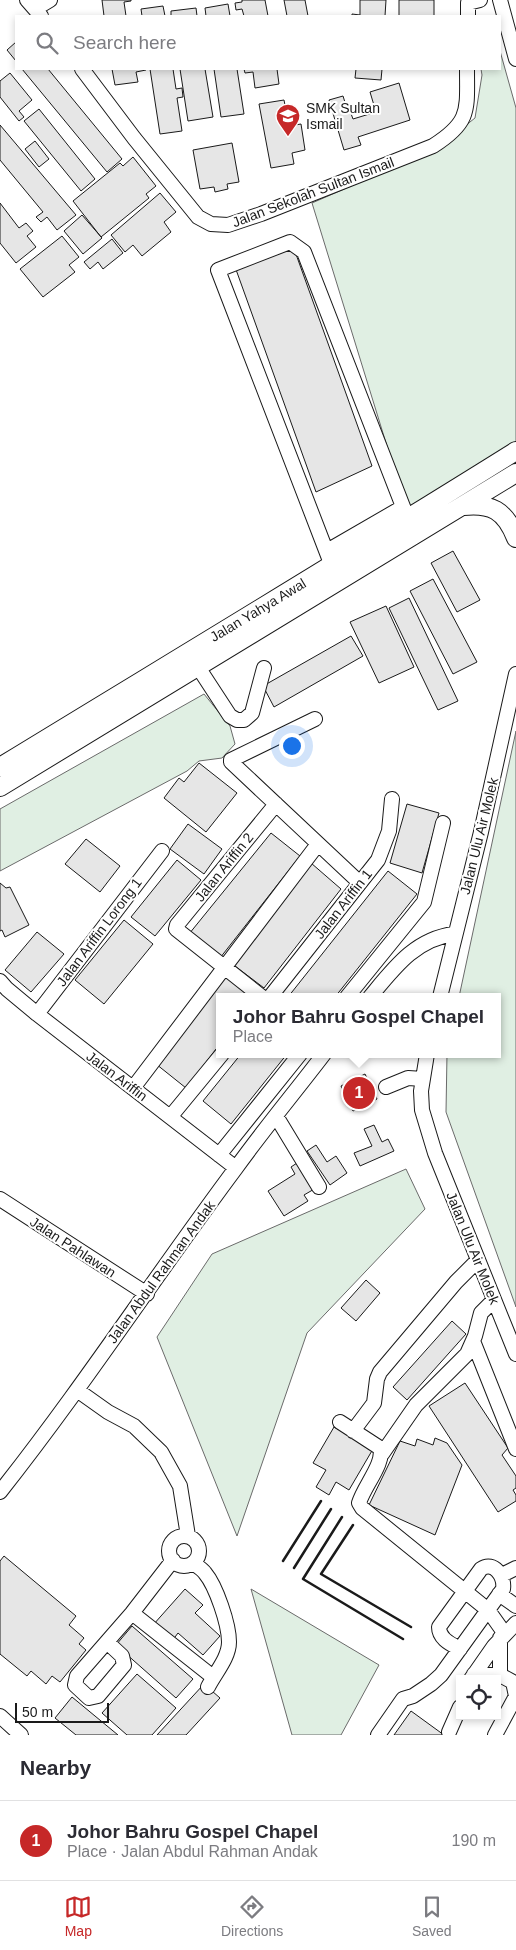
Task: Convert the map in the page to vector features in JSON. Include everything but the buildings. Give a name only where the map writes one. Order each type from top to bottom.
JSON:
[{"type":"main road","name":"Jalan Yahya Awal","points":[[0,767],[326,549],[401,502],[516,451]]},
{"type":"main road","name":"Jalan Yahya Awal","points":[[0,787],[516,473]]},
{"type":"main road","points":[[462,506],[480,504],[496,510],[512,528],[516,538]]},
{"type":"street","points":[[34,8],[50,0]]},
{"type":"street","points":[[500,0],[516,59]]},
{"type":"street","name":"Jalan Sekolah Sultan Ismail","points":[[83,70],[134,138],[198,217],[211,224],[228,225],[261,214],[433,146],[451,135],[459,126],[467,108],[467,70]]},
{"type":"street","points":[[326,549],[218,270],[290,242],[304,252],[401,502]]},
{"type":"street","points":[[198,667],[230,716],[237,720],[244,720],[252,713],[264,668]]},
{"type":"street","name":"Jalan Ulu Air Molek","points":[[441,993],[454,934],[481,832],[516,674]]},
{"type":"street","points":[[315,719],[231,760],[232,764],[360,883]]},
{"type":"street","name":"Jalan Ariffin 1","points":[[273,993],[378,860],[388,831],[392,799]]},
{"type":"street","name":"Jalan Ariffin 2","points":[[224,967],[178,932],[177,925],[276,804]]},
{"type":"street","points":[[350,993],[424,902],[443,823]]},
{"type":"street","points":[[132,1088],[318,844]]},
{"type":"street","name":"Jalan Ariffin Lorong 1","points":[[37,1014],[162,850]]},
{"type":"street","points":[[373,993],[390,972],[416,948],[437,937],[454,934]]},
{"type":"street","points":[[224,967],[257,993]]},
{"type":"street","name":"Jalan Ariffin","points":[[0,981],[37,1014],[236,1168]]},
{"type":"street","points":[[170,1116],[219,1058]]},
{"type":"street","points":[[219,1155],[297,1058]]},
{"type":"street","name":"Jalan Abdul Rahman Andak","points":[[0,1492],[49,1430],[236,1168],[321,1058]]},
{"type":"street","name":"Jalan Ulu Air Molek","points":[[426,1058],[421,1092],[422,1110],[435,1153],[516,1354]]},
{"type":"street","points":[[386,1087],[408,1078],[423,1079]]},
{"type":"street","points":[[276,1116],[319,1187]]},
{"type":"street","name":"Jalan Pahlawan","points":[[0,1199],[147,1294]]},
{"type":"street","points":[[354,1431],[374,1403],[377,1379],[380,1372],[456,1282],[478,1260]]},
{"type":"street","points":[[494,1300],[481,1313],[467,1354],[416,1405],[382,1454],[379,1465],[363,1491],[359,1503],[362,1508],[464,1593],[488,1610],[503,1636],[500,1675]]},
{"type":"street","points":[[473,1341],[516,1448]]},
{"type":"street","points":[[77,1390],[108,1412],[134,1426],[161,1452],[180,1486],[188,1536]]},
{"type":"street","points":[[340,1422],[380,1448],[382,1454]]},
{"type":"street","points":[[188,1536],[198,1545],[199,1552],[193,1563],[187,1566],[179,1565],[173,1560],[170,1549],[176,1538],[188,1536]]},
{"type":"street","points":[[108,1643],[173,1560]]},
{"type":"street","points":[[132,1613],[211,1682],[224,1661],[229,1642],[215,1589],[204,1572],[193,1563]]},
{"type":"street","points":[[378,1735],[403,1699],[413,1696],[441,1675],[460,1649],[488,1610],[499,1594],[503,1589],[502,1575],[493,1566],[485,1566],[481,1569],[439,1627],[439,1633],[442,1638],[460,1649]]},
{"type":"street","points":[[502,1575],[516,1568]]},
{"type":"street","points":[[499,1594],[516,1606]]},
{"type":"street","points":[[474,1675],[503,1636],[516,1623]]},
{"type":"street","points":[[495,1735],[516,1696],[513,1682],[501,1676]]},
{"type":"street","points":[[0,1716],[21,1735]]},
{"type":"street","points":[[449,1732],[456,1716]]},
{"type":"green space","points":[[501,55],[516,108],[516,447],[407,511],[312,203],[436,149],[475,118],[481,70],[501,70]]},
{"type":"green space","points":[[204,694],[230,726],[235,744],[222,758],[199,761],[187,771],[0,871],[0,809]]},
{"type":"green space","points":[[516,731],[516,1307],[446,1112],[447,1058],[501,1058],[501,993],[460,993]]},
{"type":"green space","points":[[406,1169],[425,1209],[307,1333],[237,1536],[157,1337],[212,1254]]},
{"type":"green space","points":[[251,1589],[379,1665],[341,1735],[292,1735]]},
{"type":"wall","points":[[283,1561],[321,1501]]},
{"type":"wall","points":[[294,1568],[331,1509]]},
{"type":"wall","points":[[342,1517],[303,1579],[403,1639]]},
{"type":"wall","points":[[353,1525],[321,1574],[411,1627]]},
{"type":"place","name":"SMK Sultan Ismail","points":[[288,137]]},
{"type":"place","name":"Johor Bahru Gospel Chapel","points":[[359,1093]]}]
